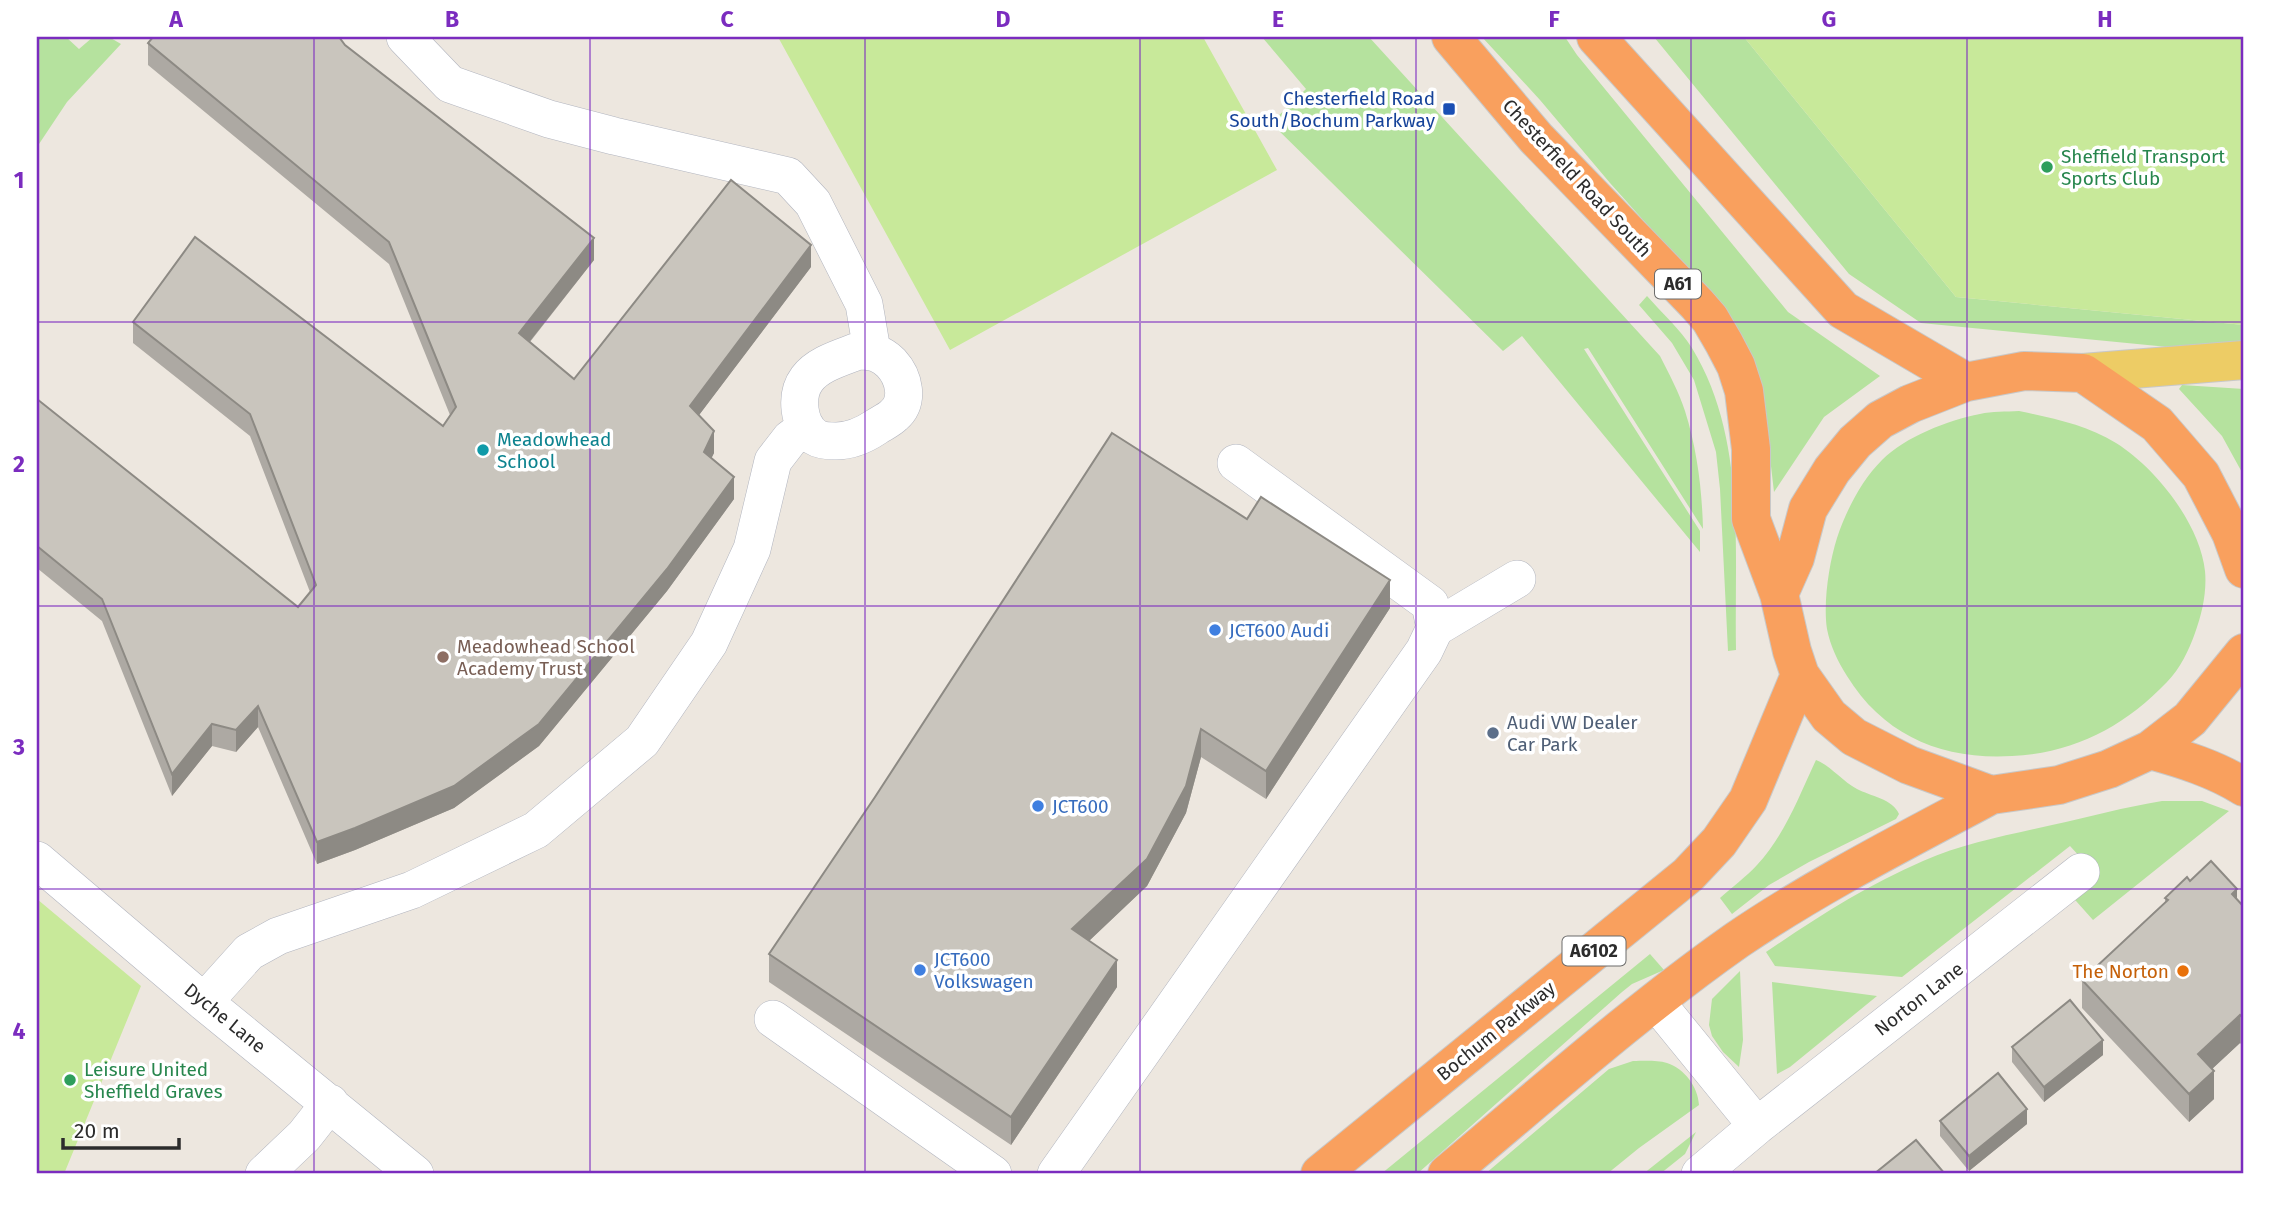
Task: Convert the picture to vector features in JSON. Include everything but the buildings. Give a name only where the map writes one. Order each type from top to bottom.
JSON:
[{"type":"highway","name":"Chesterfield Road South","points":[[1451,37],[1536,138],[1697,304],[1710,319],[1724,343],[1736,366],[1744,391],[1751,449],[1751,519],[1779,594],[1800,675],[1829,716],[1854,737],[1909,765],[1991,795]]},
{"type":"highway","points":[[1596,37],[1843,310],[1966,382]]},
{"type":"highway","points":[[1779,594],[1795,558],[1808,509],[1832,470],[1880,420],[1910,404],[1966,382],[2024,371],[2082,373],[2157,424],[2202,475],[2231,533],[2244,569]]},
{"type":"highway","points":[[1447,1174],[1656,1002],[1735,942],[1818,888],[1991,795],[2059,785],[2109,769],[2150,750],[2190,719],[2244,653]]},
{"type":"highway","name":"Bochum Parkway","points":[[1320,1174],[1688,875],[1719,842],[1748,800],[1800,675]]},
{"type":"highway","points":[[2150,750],[2192,762],[2244,787]]},
{"type":"main road","points":[[2082,373],[2244,360]]},
{"type":"street","points":[[405,37],[450,84],[549,119],[788,176],[813,203],[864,304],[872,351]]},
{"type":"street","points":[[858,351],[872,351],[886,357],[898,370],[905,386],[903,400],[896,414],[866,434],[844,441],[816,438],[806,427],[800,410],[800,390],[807,379],[818,369],[838,358],[858,351]]},
{"type":"street","points":[[204,1002],[249,952],[278,936],[411,890],[536,830],[642,741],[709,643],[752,549],[773,461],[790,439],[806,427]]},
{"type":"street","points":[[1236,463],[1430,604],[1435,628]]},
{"type":"street","points":[[1056,1174],[1424,651],[1435,628],[1517,579]]},
{"type":"street","name":"Dyche Lane","points":[[37,860],[204,1002],[415,1174]]},
{"type":"street","name":"Norton Lane","points":[[1700,1174],[2081,872]]},
{"type":"street","points":[[1656,1002],[1758,1126]]},
{"type":"street","points":[[773,1019],[993,1174]]},
{"type":"street","points":[[264,1174],[303,1136],[330,1103]]},
{"type":"green space","points":[[37,37],[66,37],[79,49],[93,37],[109,37],[121,44],[67,102],[37,147]]},
{"type":"green space","points":[[778,37],[1203,37],[1277,170],[950,350]]},
{"type":"green space","points":[[1262,37],[1369,37],[1660,356],[1680,397],[1693,440],[1703,529],[1588,348],[1584,349],[1700,531],[1700,552],[1522,336],[1503,351],[1271,123],[1306,89]]},
{"type":"green space","points":[[1482,37],[1565,37],[1788,312],[1880,376],[1824,417],[1774,492],[1762,389],[1713,298]]},
{"type":"green space","points":[[1654,37],[1744,37],[1956,297],[2244,325],[2244,350],[2209,351],[1921,323],[1849,274]]},
{"type":"green space","name":"Sheffield Transport Sports Club","points":[[1744,37],[2244,37],[2244,325],[1956,297]]},
{"type":"green space","points":[[1647,296],[1692,348],[1710,383],[1722,419],[1734,495],[1736,650],[1728,651],[1716,452],[1694,380],[1672,343],[1639,305]]},
{"type":"green space","points":[[2182,385],[2244,389],[2244,476],[2222,436],[2179,389]]},
{"type":"green space","points":[[2019,411],[2057,419],[2093,431],[2116,443],[2146,467],[2174,499],[2195,535],[2205,571],[2203,603],[2193,639],[2176,671],[2151,698],[2115,724],[2097,735],[2056,750],[2012,756],[1962,754],[1917,740],[1897,729],[1862,697],[1840,665],[1828,635],[1826,595],[1829,571],[1845,517],[1867,477],[1882,460],[1915,437],[1954,420],[1985,413]]},
{"type":"green space","points":[[1816,760],[1857,789],[1887,801],[1899,814],[1896,819],[1769,885],[1732,914],[1720,898],[1753,869],[1776,841]]},
{"type":"green space","points":[[2162,801],[2202,801],[2229,811],[2093,920],[2068,892],[2093,871],[2070,846],[1902,977],[1775,966],[1766,952],[1862,891],[1939,855],[2003,836]]},
{"type":"green space","name":"Leisure United Sheffield Graves","points":[[37,899],[141,986],[64,1174],[37,1174]]},
{"type":"green space","points":[[1650,954],[1664,970],[1632,984],[1622,992],[1417,1174],[1381,1174]]},
{"type":"green space","points":[[1740,971],[1743,1040],[1739,1067],[1723,1052],[1712,1036],[1709,1025],[1712,999]]},
{"type":"green space","points":[[1772,982],[1877,996],[1790,1067],[1777,1074]]},
{"type":"green space","points":[[1633,1061],[1663,1062],[1674,1066],[1685,1074],[1693,1085],[1699,1105],[1607,1174],[1485,1174],[1609,1069]]},
{"type":"green space","points":[[1696,1132],[1685,1154],[1660,1174],[1643,1174]]},
{"type":"place","name":"Chesterfield Road South/Bochum Parkway","points":[[1449,109]]},
{"type":"place","name":"Sheffield Transport Sports Club","points":[[2047,167]]},
{"type":"place","name":"Meadowhead School","points":[[483,450]]},
{"type":"place","name":"JCT600 Audi","points":[[1215,630]]},
{"type":"place","name":"Meadowhead School Academy Trust","points":[[443,657]]},
{"type":"place","name":"Audi VW Dealer Car Park","points":[[1493,733]]},
{"type":"place","name":"JCT600","points":[[1038,806]]},
{"type":"place","name":"JCT600 Volkswagen","points":[[920,970]]},
{"type":"place","name":"The Norton","points":[[2183,971]]},
{"type":"place","name":"Leisure United Sheffield Graves","points":[[70,1080]]}]
